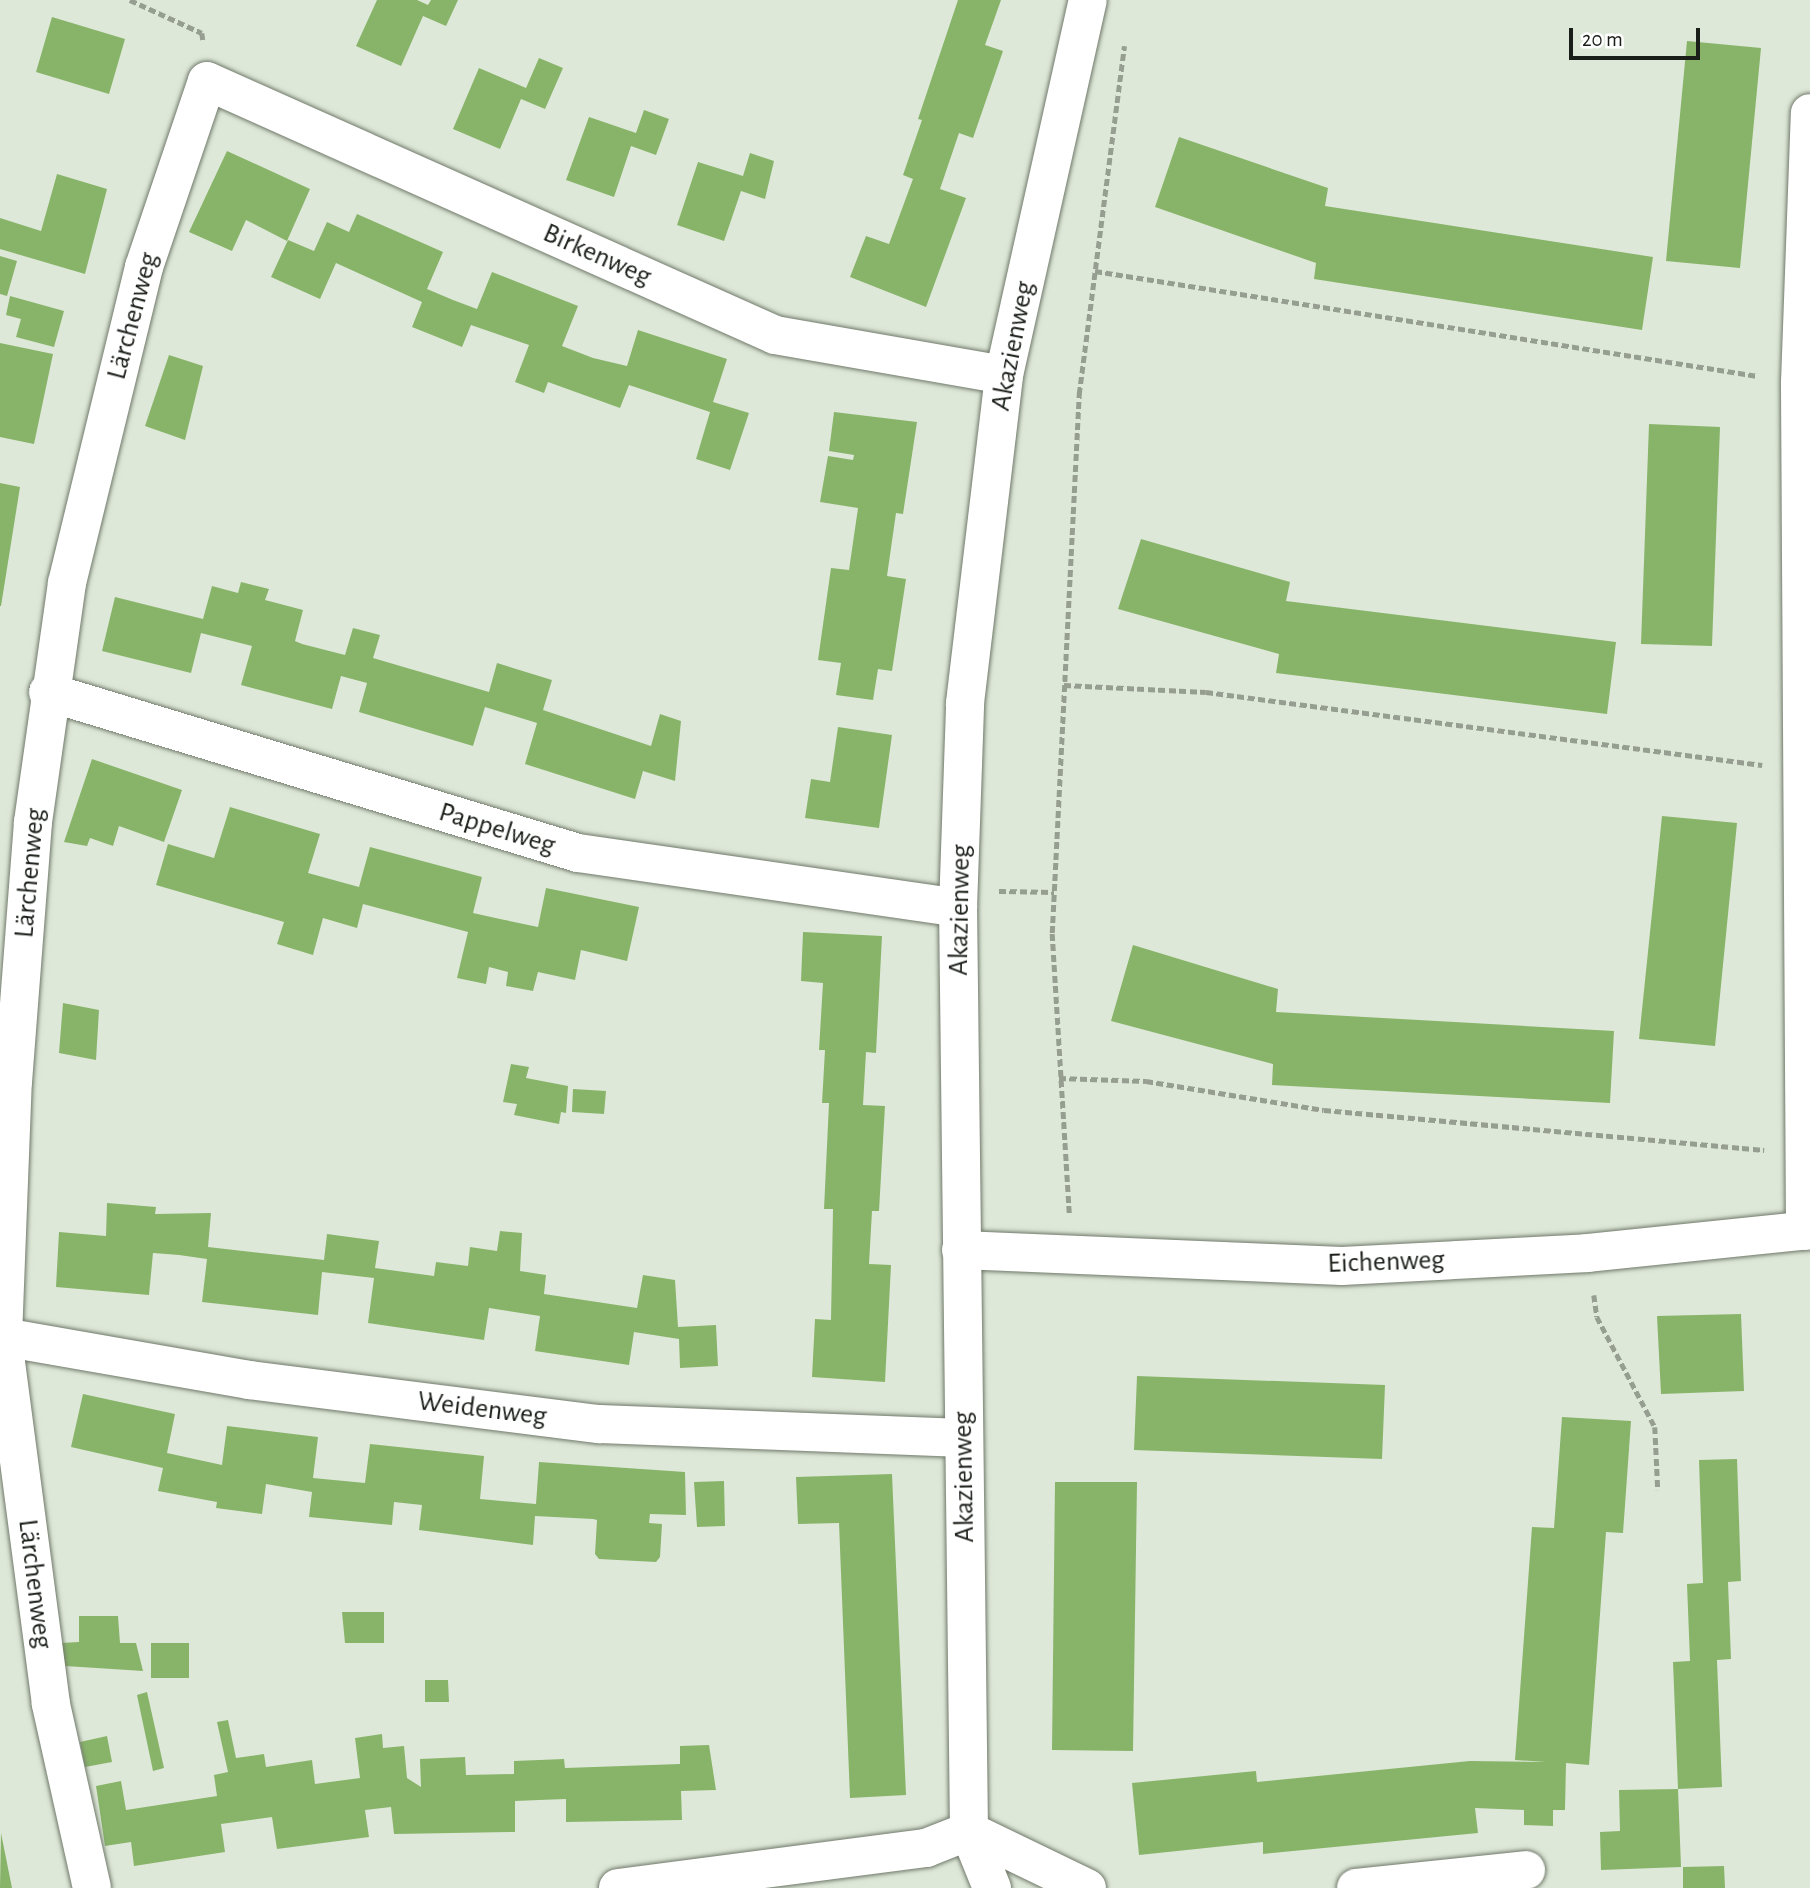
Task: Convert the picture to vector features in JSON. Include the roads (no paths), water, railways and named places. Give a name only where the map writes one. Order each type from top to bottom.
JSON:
[{"type":"street","name":"Akazienweg","points":[[970,1831],[958,899],[965,703],[1004,376],[1088,0]]},
{"type":"street","name":"Birkenweg","points":[[207,81],[775,335],[1004,376]]},
{"type":"street","name":"Lärchenweg","points":[[92,1888],[51,1704],[3,1337],[13,1082],[48,692],[67,583],[144,267],[207,81]]},
{"type":"street","points":[[1807,1230],[1804,1154],[1800,382],[1810,113]]},
{"type":"street","name":"Pappelweg","points":[[48,692],[578,853],[958,899]]},
{"type":"street","name":"Eichenweg","points":[[961,1250],[1342,1265],[1588,1253],[1807,1230]]},
{"type":"street","name":"Weidenweg","points":[[3,1337],[249,1380],[598,1424],[964,1438]]},
{"type":"street","points":[[618,1888],[926,1848],[970,1831],[1087,1888]]},
{"type":"street","points":[[970,1831],[992,1888]]},
{"type":"street","points":[[1356,1888],[1526,1870]]}]
